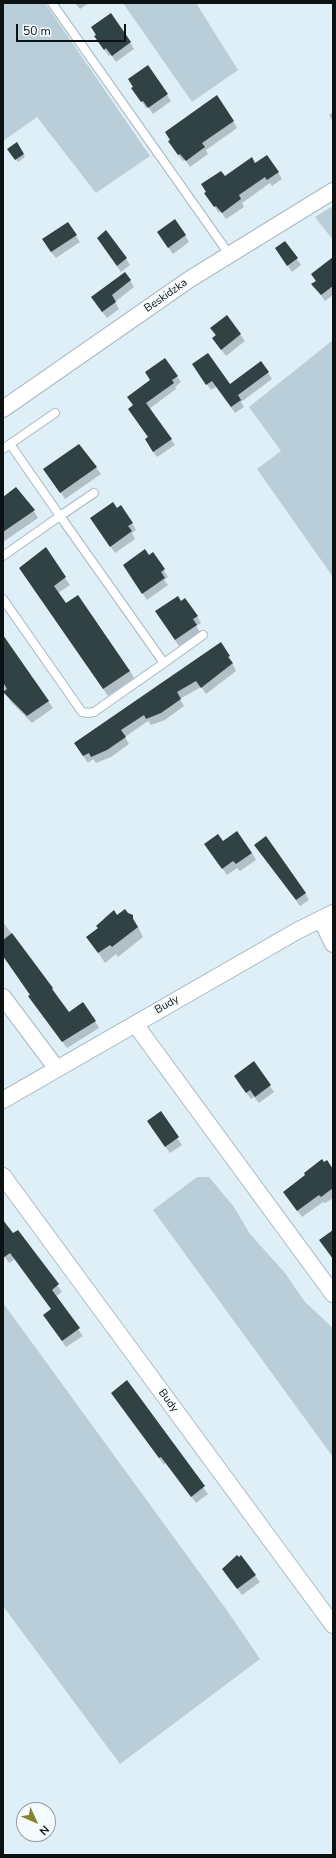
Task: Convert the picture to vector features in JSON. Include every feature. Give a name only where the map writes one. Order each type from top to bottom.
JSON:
[{"type":"street","name":"Beskidzka","points":[[3,409],[229,254],[333,190]]},
{"type":"street","points":[[327,916],[333,944]]},
{"type":"street","name":"Budy","points":[[3,1100],[327,916]]},
{"type":"street","points":[[3,997],[57,1069]]},
{"type":"street","points":[[135,1024],[333,1294]]},
{"type":"street","name":"Budy","points":[[3,1176],[333,1625]]},
{"type":"lane","points":[[52,3],[229,254]]},
{"type":"lane","points":[[55,413],[6,447],[60,516],[164,663]]},
{"type":"lane","points":[[3,556],[94,493]]},
{"type":"lane","points":[[3,599],[82,712],[94,712],[203,635]]},
{"type":"shaded area","points":[[3,3],[45,3],[150,156],[96,193],[37,117],[3,141]]},
{"type":"shaded area","points":[[123,3],[196,3],[238,70],[192,102]]},
{"type":"shaded area","points":[[333,206],[333,240],[315,217]]},
{"type":"shaded area","points":[[333,340],[333,577],[257,469],[281,451],[249,407]]},
{"type":"shaded area","points":[[197,1177],[209,1177],[234,1207],[250,1234],[285,1273],[305,1302],[333,1328],[333,1457],[153,1210]]},
{"type":"shaded area","points":[[3,1303],[226,1609],[260,1659],[120,1764],[3,1606]]},
{"type":"building","points":[[111,13],[131,42],[112,56],[106,48],[104,50],[94,36],[96,35],[91,27]]},
{"type":"building","points":[[148,65],[168,94],[148,108],[143,101],[141,102],[131,88],[133,87],[128,79]]},
{"type":"building","points":[[217,95],[234,121],[202,143],[205,147],[186,161],[180,154],[178,155],[168,141],[170,140],[165,132]]},
{"type":"building","points":[[17,142],[24,154],[15,160],[7,149]]},
{"type":"building","points":[[267,155],[279,172],[267,180],[265,177],[239,195],[241,199],[222,213],[216,206],[214,207],[204,193],[206,192],[201,184],[221,171],[225,176],[252,157],[255,163]]},
{"type":"building","points":[[175,219],[186,235],[168,248],[157,232]]},
{"type":"building","points":[[68,222],[77,235],[51,252],[42,239]]},
{"type":"building","points":[[106,230],[127,258],[117,266],[97,238]]},
{"type":"building","points":[[285,241],[298,258],[287,266],[275,248]]},
{"type":"building","points":[[333,257],[333,286],[321,295],[311,284],[316,281],[311,274]]},
{"type":"building","points":[[125,272],[131,280],[112,295],[116,302],[102,312],[91,297]]},
{"type":"building","points":[[227,315],[241,334],[221,350],[212,338],[216,335],[210,328]]},
{"type":"building","points":[[208,353],[230,384],[261,361],[269,372],[238,395],[241,400],[231,407],[212,381],[206,385],[192,364]]},
{"type":"building","points":[[165,358],[178,376],[172,380],[174,383],[146,403],[172,439],[153,452],[145,439],[148,437],[128,409],[133,405],[127,397],[150,380],[145,372]]},
{"type":"building","points":[[79,444],[97,467],[60,493],[43,469]]},
{"type":"building","points":[[16,487],[35,510],[3,532],[3,497]]},
{"type":"building","points":[[113,502],[117,508],[121,505],[133,523],[128,526],[132,531],[110,547],[90,518]]},
{"type":"building","points":[[46,547],[66,577],[54,586],[66,603],[78,595],[130,671],[103,689],[19,568]]},
{"type":"building","points":[[145,549],[149,555],[153,552],[165,569],[161,572],[165,578],[142,594],[123,565]]},
{"type":"building","points":[[178,596],[181,601],[185,598],[198,616],[193,619],[197,625],[175,640],[155,611]]},
{"type":"building","points":[[3,635],[49,701],[27,716],[3,692],[7,689],[3,682]]},
{"type":"building","points":[[221,642],[230,656],[228,657],[233,663],[201,688],[196,681],[177,692],[181,699],[161,713],[146,719],[144,715],[121,730],[126,737],[107,750],[91,757],[89,753],[83,756],[74,743]]},
{"type":"building","points":[[237,831],[252,853],[236,864],[233,861],[222,869],[204,844],[218,834],[223,841]]},
{"type":"building","points":[[266,836],[306,893],[296,900],[254,845]]},
{"type":"building","points":[[125,909],[128,913],[133,915],[133,919],[138,927],[112,947],[110,945],[98,953],[86,937],[98,928],[96,926],[114,910],[117,915]]},
{"type":"building","points":[[12,933],[69,1012],[83,1002],[96,1021],[62,1042],[28,996],[30,995],[3,956],[3,940]]},
{"type":"building","points":[[254,1061],[271,1085],[255,1097],[250,1090],[246,1093],[234,1076]]},
{"type":"building","points":[[161,1111],[179,1137],[165,1147],[147,1121]]},
{"type":"building","points":[[322,1159],[324,1162],[327,1160],[333,1169],[333,1188],[321,1197],[319,1195],[297,1211],[283,1192],[305,1175],[304,1173]]},
{"type":"building","points":[[3,1220],[13,1233],[18,1230],[59,1284],[52,1290],[80,1328],[62,1341],[43,1315],[51,1309],[10,1253],[3,1258]]},
{"type":"building","points":[[333,1230],[333,1259],[319,1240]]},
{"type":"building","points":[[127,1380],[205,1486],[191,1497],[161,1457],[159,1458],[111,1393]]},
{"type":"building","points":[[237,1555],[239,1557],[241,1555],[256,1575],[237,1589],[222,1569]]}]
